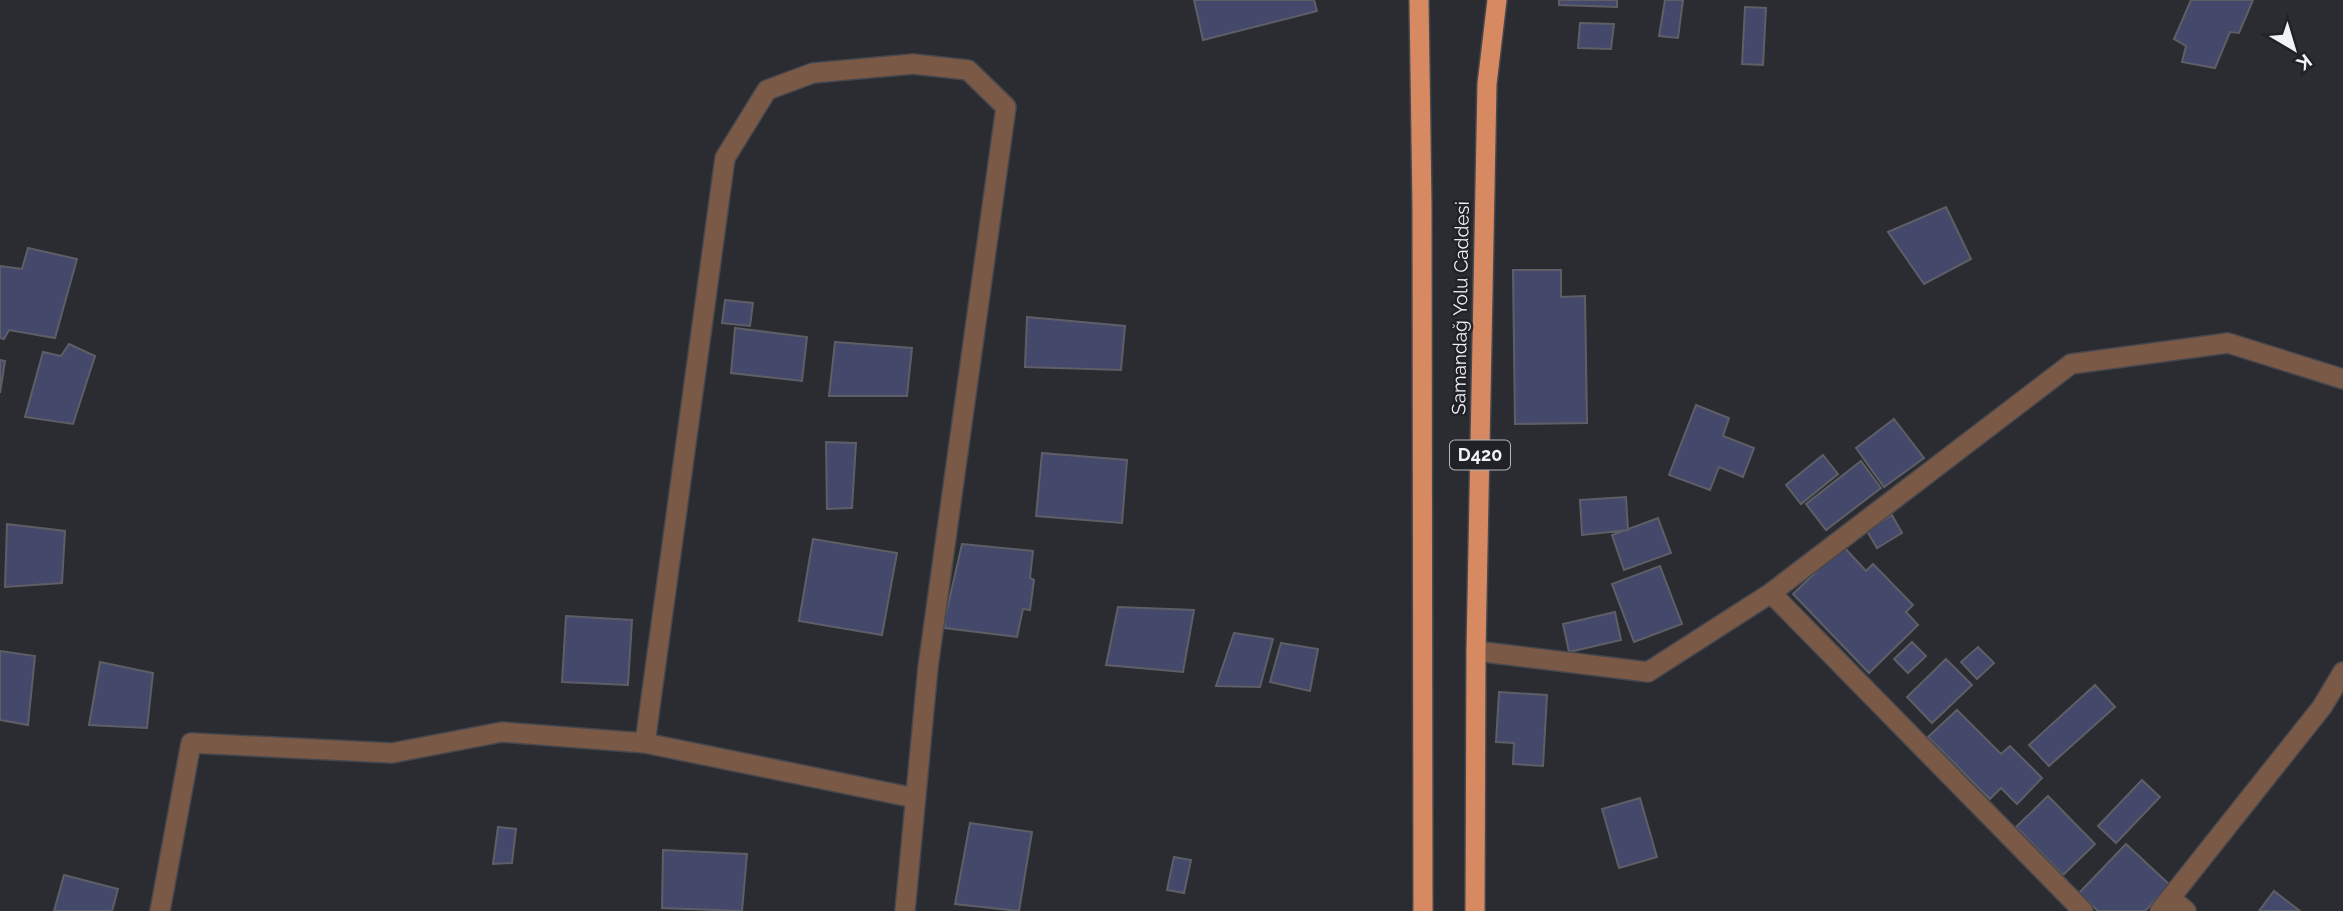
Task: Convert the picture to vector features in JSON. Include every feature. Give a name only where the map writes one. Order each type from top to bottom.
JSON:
[{"type":"highway","name":"Samandağ Yolu Caddesi","points":[[1419,0],[1423,911]]},
{"type":"highway","name":"Samandağ Yolu Caddesi","points":[[1475,911],[1476,651],[1487,84],[1497,0]]},
{"type":"street","points":[[645,743],[725,158],[767,90],[813,73],[913,64],[968,70],[1006,107],[928,667],[905,911]]},
{"type":"street","points":[[1476,651],[1648,672],[1771,593],[2071,364],[2228,343],[2343,379]]},
{"type":"street","points":[[1771,593],[2083,911]]},
{"type":"street","points":[[2186,911],[2166,904],[2322,706],[2343,672]]},
{"type":"street","points":[[160,911],[191,743],[392,753],[502,732],[645,743],[915,798]]},
{"type":"building","points":[[1194,0],[1314,0],[1317,11],[1203,40]]},
{"type":"building","points":[[1559,0],[1617,0],[1617,7],[1559,5]]},
{"type":"building","points":[[1665,0],[1683,0],[1678,38],[1659,36]]},
{"type":"building","points":[[2191,0],[2253,0],[2239,33],[2230,32],[2215,68],[2182,62],[2186,46],[2174,39]]},
{"type":"building","points":[[1745,7],[1766,8],[1763,65],[1742,64]]},
{"type":"building","points":[[1580,23],[1614,24],[1611,49],[1578,48]]},
{"type":"building","points":[[1946,207],[1971,259],[1924,284],[1888,232]]},
{"type":"building","points":[[28,248],[77,259],[55,338],[9,330],[4,339],[0,338],[0,266],[22,269]]},
{"type":"building","points":[[1513,270],[1561,270],[1561,297],[1585,296],[1587,423],[1515,424]]},
{"type":"building","points":[[725,300],[753,303],[750,326],[722,323]]},
{"type":"building","points":[[1027,317],[1125,326],[1121,370],[1025,367]]},
{"type":"building","points":[[735,328],[807,337],[802,381],[731,373]]},
{"type":"building","points":[[835,342],[912,348],[907,396],[829,396]]},
{"type":"building","points":[[69,344],[95,356],[73,424],[25,417],[43,352],[61,356]]},
{"type":"building","points":[[0,360],[5,361],[0,393]]},
{"type":"building","points":[[1696,405],[1729,418],[1723,436],[1754,448],[1743,477],[1719,467],[1710,490],[1669,475]]},
{"type":"building","points":[[1894,419],[1924,458],[1884,487],[1856,448]]},
{"type":"building","points":[[826,442],[856,443],[852,508],[827,509]]},
{"type":"building","points":[[1042,453],[1127,460],[1122,523],[1036,516]]},
{"type":"building","points":[[1823,455],[1838,474],[1801,504],[1786,485]]},
{"type":"building","points":[[1861,461],[1881,488],[1826,530],[1806,504]]},
{"type":"building","points":[[1626,497],[1628,530],[1582,535],[1580,500]]},
{"type":"building","points":[[1892,515],[1902,533],[1877,548],[1867,531]]},
{"type":"building","points":[[1658,518],[1671,553],[1624,570],[1612,535]]},
{"type":"building","points":[[7,524],[65,531],[62,583],[5,587]]},
{"type":"building","points":[[813,539],[897,553],[882,635],[799,621]]},
{"type":"building","points":[[962,544],[1033,551],[1030,578],[1034,580],[1030,610],[1023,609],[1017,637],[945,628]]},
{"type":"building","points":[[1843,546],[1866,571],[1873,564],[1913,605],[1906,612],[1918,625],[1869,673],[1793,594]]},
{"type":"building","points":[[1660,566],[1682,624],[1634,642],[1612,584]]},
{"type":"building","points":[[1118,607],[1194,610],[1183,672],[1106,665]]},
{"type":"building","points":[[1615,612],[1621,640],[1569,652],[1563,624]]},
{"type":"building","points":[[566,616],[632,620],[628,685],[562,682]]},
{"type":"building","points":[[1234,633],[1273,639],[1260,687],[1216,686]]},
{"type":"building","points":[[1912,642],[1926,656],[1908,673],[1894,659]]},
{"type":"building","points":[[1281,643],[1318,649],[1310,691],[1270,682]]},
{"type":"building","points":[[1978,647],[1994,663],[1977,679],[1961,662]]},
{"type":"building","points":[[0,651],[35,656],[28,725],[0,720]]},
{"type":"building","points":[[1946,659],[1972,685],[1932,723],[1907,697]]},
{"type":"building","points":[[100,662],[153,673],[147,728],[89,725]]},
{"type":"building","points":[[2095,685],[2115,707],[2049,766],[2029,745]]},
{"type":"building","points":[[1499,692],[1547,695],[1543,766],[1513,764],[1514,743],[1496,742]]},
{"type":"building","points":[[1957,710],[2001,754],[2010,746],[2042,778],[2017,804],[2001,788],[1990,799],[1928,737]]},
{"type":"building","points":[[2142,780],[2160,797],[2116,843],[2098,826]]},
{"type":"building","points":[[2048,796],[2095,844],[2063,875],[2016,827]]},
{"type":"building","points":[[1640,798],[1657,857],[1619,868],[1602,809]]},
{"type":"building","points":[[970,823],[1032,832],[1019,911],[955,904]]},
{"type":"building","points":[[498,827],[516,829],[512,863],[493,864]]},
{"type":"building","points":[[2126,844],[2170,885],[2145,911],[2098,911],[2079,893]]},
{"type":"building","points":[[663,850],[747,854],[742,911],[662,908]]},
{"type":"building","points":[[1174,857],[1191,860],[1184,893],[1167,890]]},
{"type":"building","points":[[64,875],[118,889],[112,911],[54,911]]},
{"type":"building","points":[[2274,891],[2300,911],[2259,911]]}]
